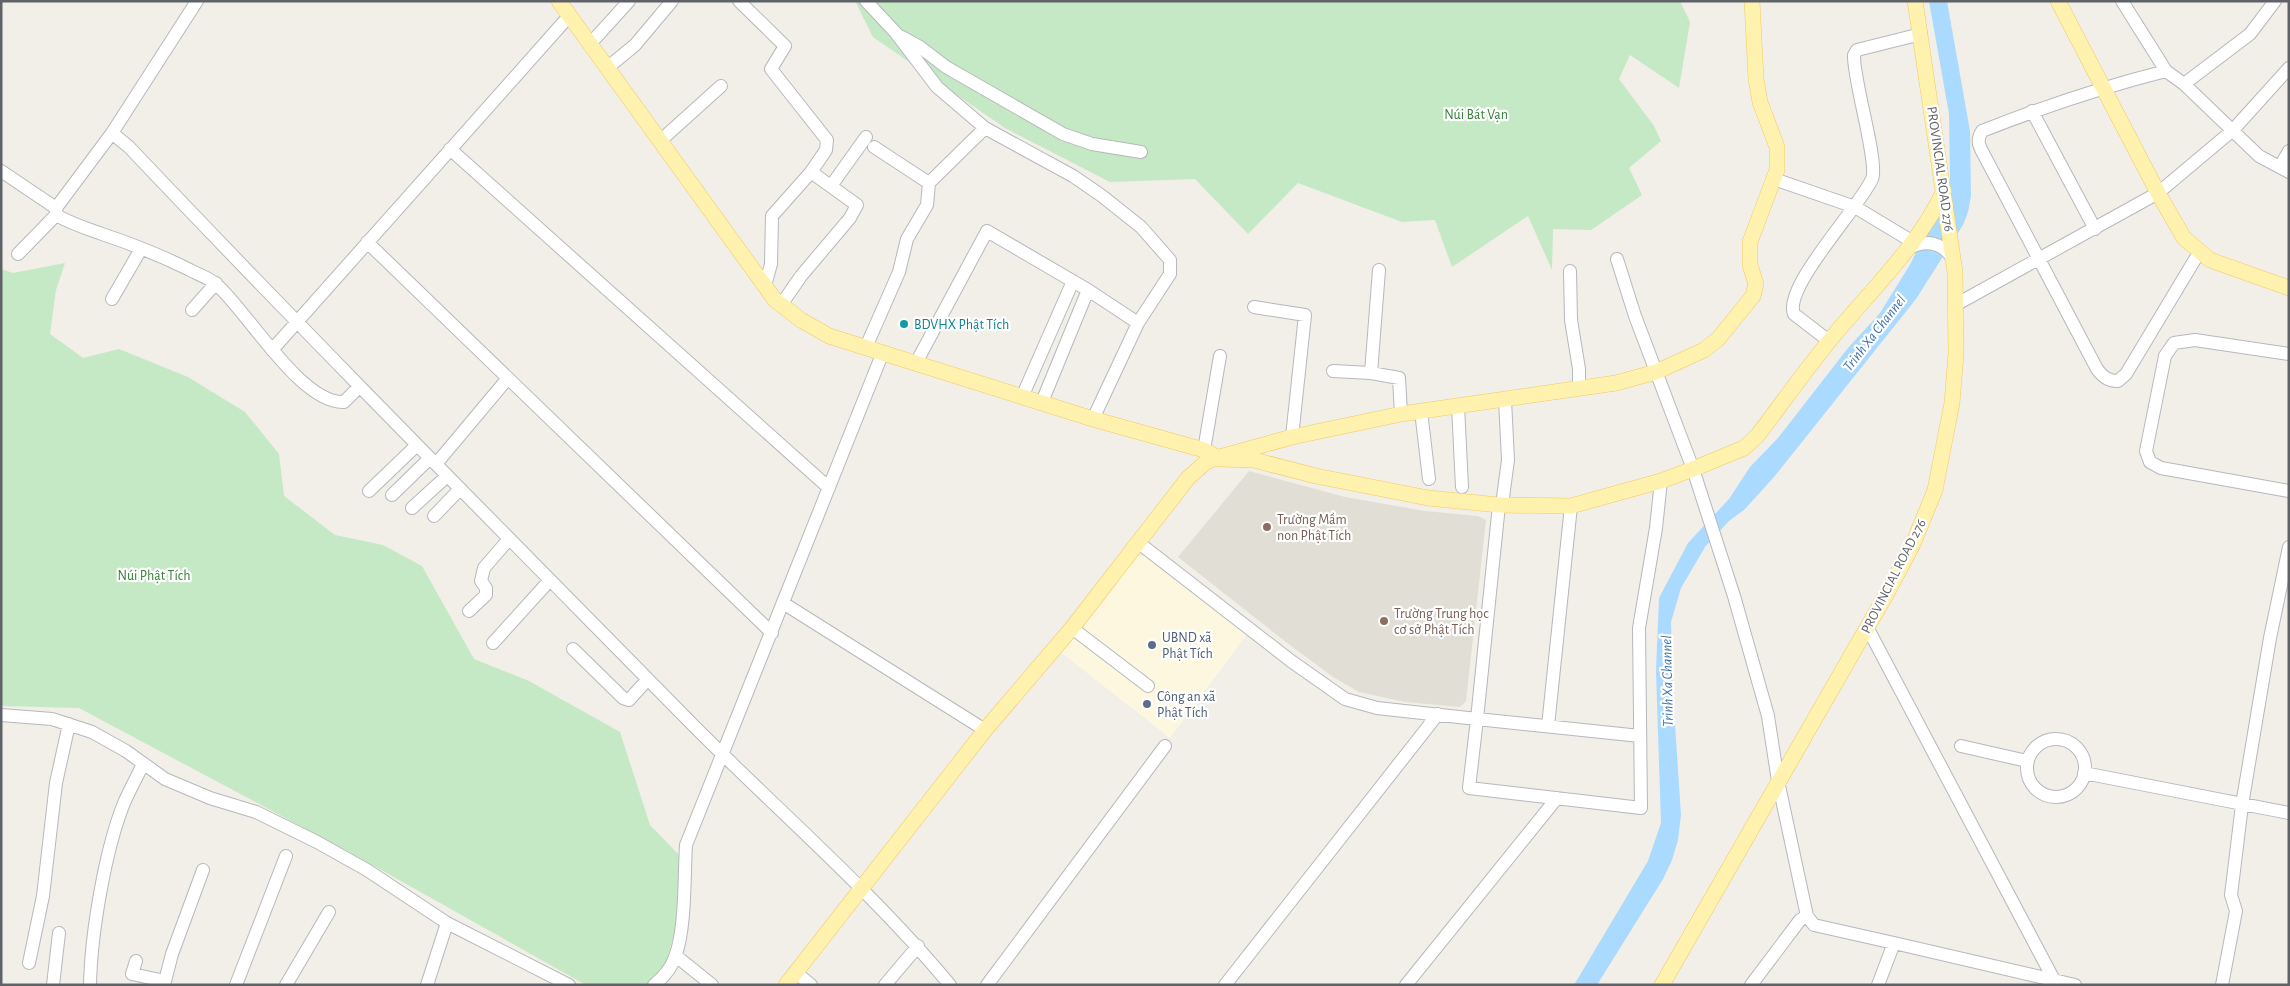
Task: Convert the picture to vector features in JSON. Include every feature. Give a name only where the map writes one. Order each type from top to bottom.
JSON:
[{"type":"main road","points":[[1210,454],[1401,414],[1616,383],[1656,372],[1704,350],[1718,339],[1749,304],[1756,284],[1750,265],[1750,242],[1777,170],[1777,147],[1760,102],[1756,80],[1752,1]]},
{"type":"main road","name":"PROVINCIAL ROAD 276","points":[[1662,985],[1913,544],[1935,490],[1952,403],[1957,304],[1954,261],[1915,1]]},
{"type":"main road","points":[[2058,1],[2158,194],[2184,238],[2210,260],[2289,288]]},
{"type":"main road","points":[[567,7],[607,68],[765,286],[781,305],[829,336],[1210,454],[1254,460],[1428,498],[1501,505],[1571,506],[1661,481],[1735,453],[1752,441],[1829,341],[1910,245],[1931,217],[1944,191]]},
{"type":"main road","points":[[786,985],[859,888],[985,730],[1072,628],[1188,478],[1206,462],[1210,454]]},
{"type":"street","points":[[18,254],[56,211],[112,133],[197,1]]},
{"type":"street","points":[[590,44],[629,1]]},
{"type":"street","points":[[607,68],[635,45],[672,1]]},
{"type":"street","points":[[740,1],[785,46],[772,69],[828,140],[826,150],[811,172],[772,216],[771,264],[765,286]]},
{"type":"street","points":[[866,1],[896,33],[937,87],[985,128],[1073,176],[1102,196],[1141,227],[1170,260],[1170,274],[1138,323],[1093,419]]},
{"type":"street","points":[[2122,1],[2166,71],[2184,84],[2260,156],[2284,170],[2289,151]]},
{"type":"street","points":[[2184,84],[2250,34],[2275,1]]},
{"type":"street","points":[[272,350],[450,149],[567,7]]},
{"type":"street","points":[[896,33],[920,47],[946,67],[1063,134],[1092,144],[1141,152]]},
{"type":"street","points":[[1829,341],[1794,314],[1792,305],[1803,277],[1855,206],[1874,174],[1854,56],[1857,50],[1921,34]]},
{"type":"street","points":[[1957,304],[2158,194],[2233,130],[2289,68]]},
{"type":"street","points":[[2166,71],[2102,87],[2032,111],[1982,131],[1978,143],[2097,369],[2102,376],[2110,381],[2118,381],[2126,374],[2200,251]]},
{"type":"street","points":[[660,141],[721,86]]},
{"type":"street","points":[[2032,111],[2095,229]]},
{"type":"street","points":[[866,347],[899,272],[907,239],[927,205],[929,183],[985,128]]},
{"type":"street","points":[[112,133],[129,147],[295,322],[723,756],[918,946],[950,985]]},
{"type":"street","points":[[831,186],[870,142],[929,183]]},
{"type":"street","points":[[450,149],[829,488]]},
{"type":"street","points":[[1,171],[73,225],[167,258],[216,283],[234,302],[272,350],[318,393],[334,402],[344,402],[359,387]]},
{"type":"street","points":[[781,305],[801,276],[850,218],[857,205],[811,172]]},
{"type":"street","points":[[1774,179],[1855,206],[1910,245],[1933,243],[1948,252],[1954,261]]},
{"type":"street","points":[[916,363],[987,231],[1088,290],[1138,323]]},
{"type":"street","points":[[367,242],[772,633]]},
{"type":"street","points":[[112,299],[141,248]]},
{"type":"street","points":[[1617,259],[1635,316],[1693,469],[1719,544],[1768,716],[1778,781],[1807,916],[1814,925],[2076,985]]},
{"type":"street","points":[[1371,373],[1379,270]]},
{"type":"street","points":[[1570,272],[1572,320],[1579,369],[1579,388]]},
{"type":"street","points":[[1022,397],[1073,281]]},
{"type":"street","points":[[192,310],[216,283]]},
{"type":"street","points":[[1042,402],[1088,290]]},
{"type":"street","points":[[1254,307],[1305,316],[1292,436]]},
{"type":"street","points":[[2289,354],[2195,340],[2174,343],[2165,356],[2146,450],[2150,462],[2161,468],[2289,492]]},
{"type":"street","points":[[654,985],[667,973],[676,956],[686,845],[784,603],[882,352]]},
{"type":"street","points":[[1210,454],[1220,356]]},
{"type":"street","points":[[1334,371],[1371,373],[1399,378],[1401,414]]},
{"type":"street","points":[[392,495],[432,461],[508,378]]},
{"type":"street","points":[[1505,400],[1508,460],[1501,505],[1469,788],[1641,808],[1639,628],[1656,528],[1661,481]]},
{"type":"street","points":[[1458,406],[1462,487]]},
{"type":"street","points":[[1421,411],[1429,479]]},
{"type":"street","points":[[369,491],[417,446]]},
{"type":"street","points":[[412,508],[447,476]]},
{"type":"street","points":[[434,516],[460,489]]},
{"type":"street","points":[[1548,726],[1571,506]]},
{"type":"street","points":[[469,611],[486,594],[486,588],[481,581],[484,568],[509,538]]},
{"type":"street","points":[[1139,543],[1334,693],[1363,706],[1640,736]]},
{"type":"street","points":[[2222,985],[2236,912],[2231,895],[2242,805],[2270,638],[2289,547]]},
{"type":"street","points":[[493,643],[550,580]]},
{"type":"street","points":[[784,603],[985,730]]},
{"type":"street","points":[[1867,627],[2054,980]]},
{"type":"street","points":[[1072,628],[1148,686]]},
{"type":"street","points":[[573,649],[623,698],[629,700],[648,679]]},
{"type":"street","points":[[1225,985],[1438,714]]},
{"type":"street","points":[[1,715],[52,720],[92,732],[126,751],[165,779],[210,798],[256,812],[317,842],[367,870],[446,923],[569,985]]},
{"type":"street","points":[[29,963],[43,896],[56,783],[69,724]]},
{"type":"street","points":[[2057,738],[2071,743],[2082,754],[2085,763],[2084,773],[2076,789],[2059,797],[2050,796],[2034,787],[2029,779],[2027,761],[2038,744],[2057,738]]},
{"type":"street","points":[[986,985],[1165,746]]},
{"type":"street","points":[[1960,746],[2027,761]]},
{"type":"street","points":[[90,985],[98,913],[109,854],[124,803],[143,764]]},
{"type":"street","points":[[2084,773],[2289,813]]},
{"type":"street","points":[[1406,985],[1557,798]]},
{"type":"street","points":[[236,985],[286,856]]},
{"type":"street","points":[[136,961],[132,974],[164,983],[172,954],[203,870]]},
{"type":"street","points":[[286,985],[329,912]]},
{"type":"street","points":[[1751,985],[1800,920],[1807,916]]},
{"type":"street","points":[[426,985],[446,923]]},
{"type":"street","points":[[52,985],[59,933]]},
{"type":"street","points":[[1878,985],[1894,943]]},
{"type":"street","points":[[886,985],[918,946]]},
{"type":"street","points":[[676,956],[710,984]]},
{"type":"street","points":[[795,972],[811,985]]},
{"type":"shaded area","name":"Trường Trung học cơ sở Phật Tích","points":[[1249,471],[1345,497],[1425,511],[1478,516],[1486,520],[1466,701],[1460,707],[1405,702],[1359,692],[1333,677],[1286,642],[1178,557]]},
{"type":"shaded area","name":"UBND xã Phật Tích","points":[[1135,556],[1144,556],[1247,634],[1170,738],[1059,651],[1070,638],[1077,638],[1083,629],[1083,620]]},
{"type":"green space","name":"Núi Bát Vạn","points":[[855,1],[1680,1],[1690,22],[1679,88],[1630,55],[1619,79],[1654,126],[1661,141],[1629,168],[1642,195],[1591,230],[1553,229],[1552,270],[1528,216],[1452,267],[1435,220],[1402,222],[1298,183],[1248,234],[1195,179],[1110,182],[1005,128],[873,37]]},
{"type":"green space","name":"Núi Phật Tích","points":[[65,263],[56,290],[50,334],[83,358],[119,349],[188,377],[245,412],[279,454],[284,496],[335,535],[383,545],[422,566],[474,659],[529,681],[620,732],[650,825],[680,856],[678,918],[664,972],[647,985],[586,985],[351,853],[79,708],[1,706],[1,269],[13,273]]},
{"type":"water","name":"Trinh Xa Channel","points":[[1929,1],[1947,1],[1970,131],[1971,196],[1968,212],[1963,225],[1916,299],[1774,477],[1745,509],[1729,521],[1705,547],[1681,588],[1671,622],[1673,694],[1681,815],[1678,840],[1672,860],[1663,879],[1597,985],[1574,985],[1648,861],[1661,823],[1656,671],[1659,598],[1688,543],[1729,499],[1750,467],[1778,438],[1848,348],[1880,313],[1911,263],[1950,179],[1949,114]]},
{"type":"place","name":"BDVHX Phật Tích","points":[[904,324]]},
{"type":"place","name":"Trường Mầm non Phật Tích","points":[[1267,527]]},
{"type":"place","name":"Trường Trung học cơ sở Phật Tích","points":[[1384,621]]},
{"type":"place","name":"UBND xã Phật Tích","points":[[1152,645]]},
{"type":"place","name":"Công an xã Phật Tích","points":[[1147,704]]}]
